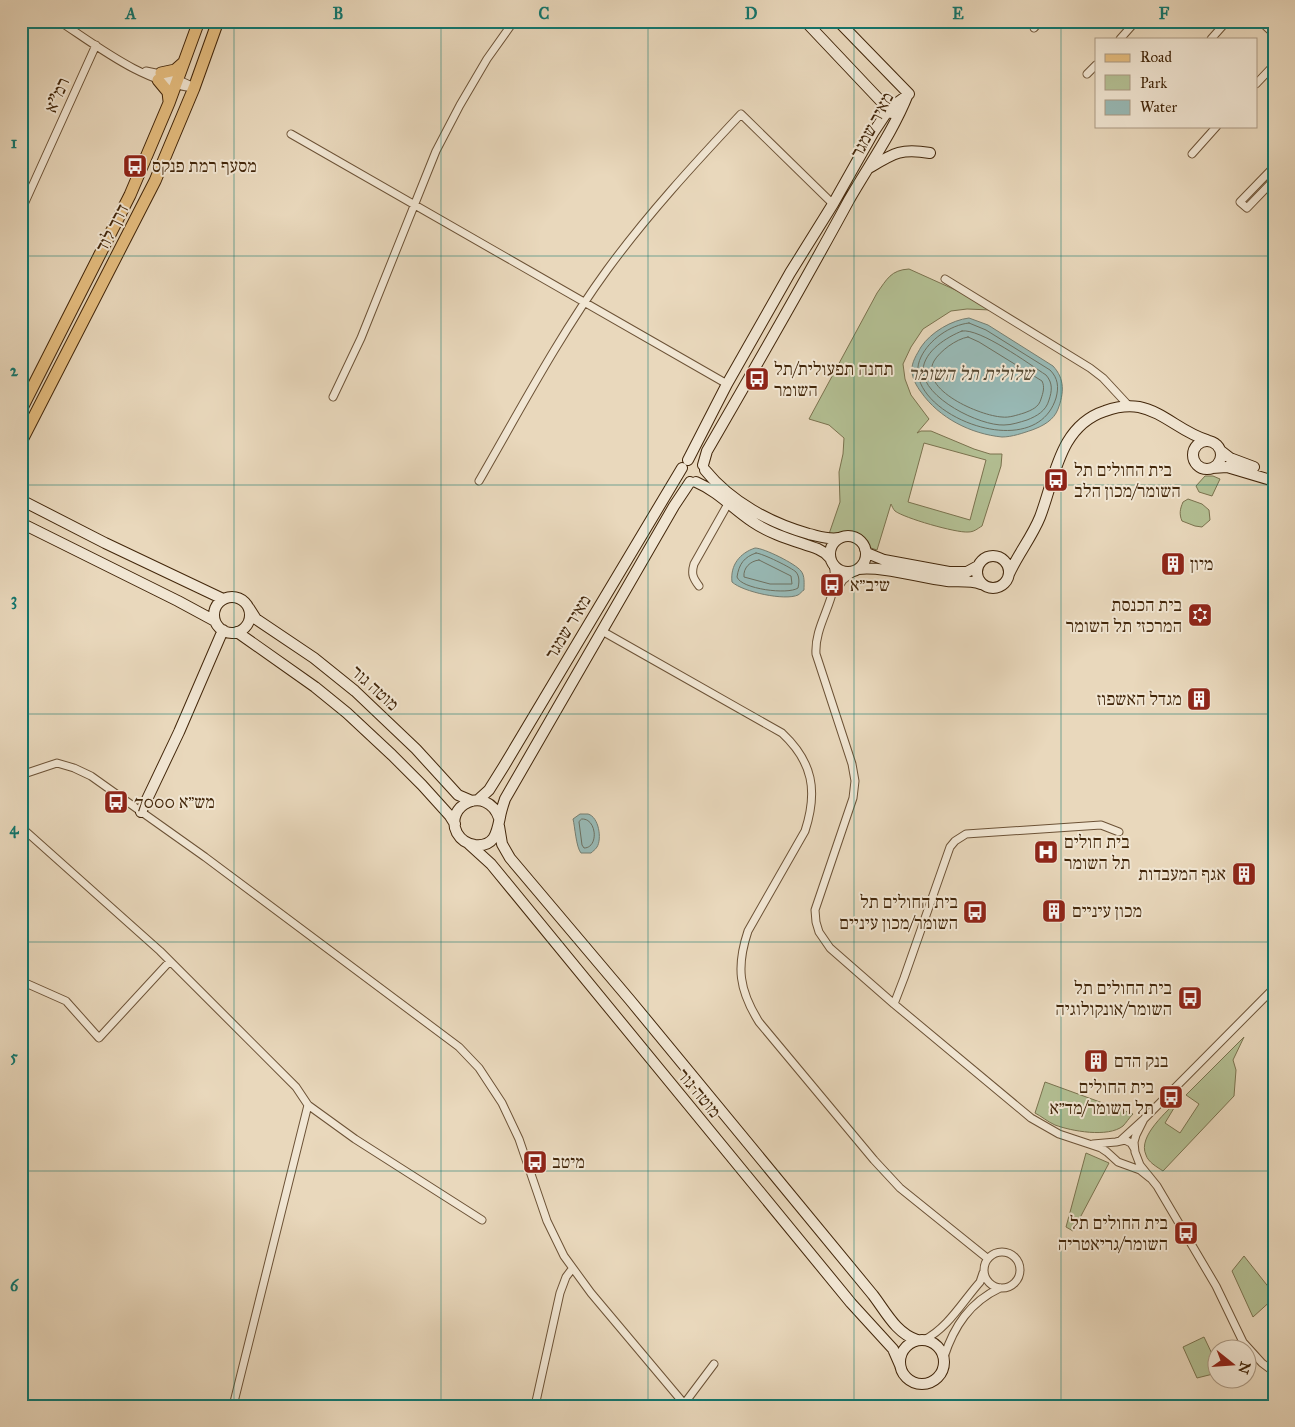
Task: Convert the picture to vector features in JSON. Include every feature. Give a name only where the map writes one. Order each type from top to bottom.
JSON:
[{"type":"main road","name":"דרך לוד","points":[[21,410],[130,195],[177,83],[199,21]]},
{"type":"main road","name":"דרך לוד","points":[[21,442],[155,181],[194,88],[218,21]]},
{"type":"main road","points":[[169,103],[168,92],[160,77],[175,70],[185,61]]},
{"type":"street","points":[[59,21],[131,66],[194,88]]},
{"type":"street","points":[[333,398],[361,338],[413,204],[436,151],[487,59],[514,21]]},
{"type":"street","points":[[806,21],[898,119]]},
{"type":"street","points":[[838,21],[909,94]]},
{"type":"street","points":[[1034,28],[1040,21]]},
{"type":"street","points":[[1121,38],[1136,21]]},
{"type":"street","points":[[1212,38],[1227,21]]},
{"type":"street","points":[[1260,21],[1274,34]]},
{"type":"street","name":"רמ\"א","points":[[21,212],[96,45]]},
{"type":"street","points":[[1258,82],[1274,65]]},
{"type":"street","points":[[1087,74],[1095,66]]},
{"type":"street","name":"מאיר שמגר","points":[[475,800],[489,790],[504,766],[685,464],[727,384],[790,273],[873,133],[889,109],[909,94]]},
{"type":"street","name":"מאיר שמגר","points":[[704,467],[707,451],[805,281],[866,170],[898,119],[909,94]]},
{"type":"street","points":[[479,481],[543,369],[606,271],[655,207],[741,114],[832,204]]},
{"type":"street","points":[[1192,154],[1216,128]]},
{"type":"street","points":[[291,134],[727,384]]},
{"type":"street","points":[[866,170],[903,151],[914,150],[930,153]]},
{"type":"street","points":[[1274,166],[1240,202],[1247,208],[1274,180]]},
{"type":"street","points":[[790,273],[805,281]]},
{"type":"street","points":[[945,279],[1090,368],[1129,406]]},
{"type":"street","points":[[1024,546],[1009,555],[999,557],[988,556],[978,566],[967,572],[949,572],[884,560],[868,553],[863,544],[854,537],[823,538],[770,521],[718,484],[695,459],[685,464],[685,478],[710,488],[753,522],[769,531],[825,553],[836,568],[846,572],[872,569],[939,580],[975,582],[989,588],[998,588],[1006,583],[1036,525],[1058,459],[1070,439],[1092,417],[1111,409],[1129,406],[1152,411],[1193,435],[1216,444],[1226,456],[1243,464],[1274,474]]},
{"type":"street","points":[[1169,420],[1186,438],[1193,459],[1199,466],[1208,469],[1227,467],[1274,481]]},
{"type":"street","points":[[1193,459],[1195,446],[1207,440]]},
{"type":"street","points":[[1212,468],[1219,461],[1221,452]]},
{"type":"street","points":[[693,482],[703,478],[704,467]]},
{"type":"street","name":"מאיר שמגר","points":[[499,822],[505,799],[674,506],[693,482]]},
{"type":"street","points":[[21,500],[105,543],[223,599]]},
{"type":"street","points":[[699,586],[693,578],[694,564],[729,502]]},
{"type":"street","points":[[21,523],[178,601],[215,621],[227,632],[237,632],[246,626],[250,618],[249,608],[239,598],[234,596],[223,599],[214,610],[215,621]]},
{"type":"street","points":[[839,538],[830,548],[835,581],[818,637],[816,654],[852,764],[855,781],[854,791],[818,899],[816,922],[823,940],[894,1004],[1030,1118],[1059,1134],[1092,1144],[1107,1152],[1114,1159],[1140,1170],[1150,1178]]},
{"type":"street","points":[[832,596],[843,580],[857,570],[865,560],[865,549]]},
{"type":"street","points":[[999,557],[1007,563],[1010,574]]},
{"type":"street","points":[[978,566],[977,575],[981,584]]},
{"type":"street","name":"מוטה גור","points":[[249,608],[256,619],[314,658],[355,691],[416,749],[458,795],[475,800]]},
{"type":"street","points":[[141,812],[180,732],[223,630]]},
{"type":"street","points":[[602,631],[782,733],[802,756],[811,781],[813,798],[810,814],[805,831],[748,931],[742,947],[740,977],[744,993],[759,1022],[874,1160],[900,1188],[987,1258]]},
{"type":"street","name":"מוטה גור","points":[[237,632],[315,687],[347,713],[416,779],[455,824]]},
{"type":"street","points":[[21,775],[57,763],[91,776],[213,863],[459,1047],[479,1068],[502,1103],[515,1130],[557,1243],[572,1270],[685,1405],[714,1364]]},
{"type":"street","points":[[475,800],[492,805],[497,811],[499,822],[497,833],[486,844],[478,845],[469,844],[458,836],[455,824],[456,814],[460,807],[475,800]]},
{"type":"street","name":"מוטה גור","points":[[469,844],[491,864],[851,1303],[893,1349],[904,1374],[909,1380],[920,1384],[927,1384],[939,1376],[943,1370],[944,1357],[939,1347],[934,1342],[908,1337],[899,1329],[630,1000],[510,858],[502,844],[499,822]]},
{"type":"street","points":[[894,1004],[950,847],[960,837],[966,834],[1100,825],[1119,832]]},
{"type":"street","points":[[21,827],[170,961],[296,1086],[308,1105],[392,1163],[482,1220]]},
{"type":"street","points":[[21,981],[66,1000],[99,1038],[170,961]]},
{"type":"street","points":[[1114,1159],[1112,1151],[1119,1141],[1144,1119],[1274,988]]},
{"type":"street","points":[[234,1406],[308,1105]]},
{"type":"street","points":[[1123,1163],[1130,1161],[1135,1150],[1136,1135],[1144,1119]]},
{"type":"street","points":[[1092,1144],[1128,1141],[1135,1150],[1140,1165],[1157,1186],[1216,1286],[1243,1342],[1262,1363],[1274,1372]]},
{"type":"street","points":[[944,1357],[953,1335],[964,1316],[976,1302],[986,1294],[1008,1287],[1016,1282],[1019,1275],[1019,1263],[1011,1254],[1004,1252],[997,1252],[987,1258],[984,1263],[984,1273],[988,1283],[1000,1288]]},
{"type":"street","points":[[535,1406],[560,1293],[566,1277],[572,1270]]},
{"type":"street","points":[[900,1365],[900,1359],[905,1348],[933,1335],[944,1325],[980,1282],[984,1273]]},
{"type":"green space","points":[[909,269],[960,292],[991,310],[967,309],[951,311],[923,329],[903,364],[905,379],[911,395],[929,419],[917,433],[931,431],[974,449],[990,454],[1002,454],[1001,466],[982,526],[968,532],[942,528],[900,514],[895,511],[891,504],[877,550],[829,534],[840,502],[839,472],[844,438],[829,425],[809,419],[877,293],[890,276]],"holes":[[[924,443],[986,460],[970,520],[908,502]]]},
{"type":"green space","points":[[1205,476],[1213,476],[1220,479],[1212,496],[1199,492],[1196,486]]},
{"type":"green space","points":[[1188,499],[1202,504],[1209,510],[1210,520],[1202,527],[1182,521],[1181,507],[1183,502]]},
{"type":"green space","points":[[1244,1037],[1233,1060],[1236,1070],[1234,1096],[1163,1171],[1151,1162],[1146,1155],[1144,1148],[1150,1132],[1155,1124],[1180,1098],[1165,1123],[1180,1133],[1199,1104],[1186,1095]]},
{"type":"green space","points":[[1045,1082],[1133,1114],[1123,1126],[1108,1132],[1080,1131],[1055,1125],[1035,1113]]},
{"type":"green space","points":[[1086,1153],[1109,1163],[1073,1231],[1066,1227]]},
{"type":"green space","points":[[1244,1256],[1274,1294],[1274,1298],[1253,1317],[1232,1271]]},
{"type":"green space","points":[[1204,1337],[1208,1345],[1208,1375],[1197,1378],[1183,1347]]},
{"type":"water","name":"שלולית תל השומר","points":[[969,318],[988,325],[1053,366],[1057,371],[1062,386],[1060,403],[1056,413],[1048,422],[1014,436],[990,435],[967,428],[946,417],[921,392],[912,374],[912,365],[921,347],[930,336],[942,328],[956,321]]},
{"type":"water","points":[[755,548],[772,553],[798,568],[803,575],[804,590],[792,597],[774,596],[745,589],[732,582],[734,565],[737,560]]},
{"type":"water","points":[[580,814],[592,816],[597,824],[599,839],[596,848],[591,853],[581,853],[578,846],[573,819]]},
{"type":"place","name":"מסעף רמת פנקס","points":[[135,166]]},
{"type":"place","name":"תחנה תפעולית/תל השומר","points":[[757,379]]},
{"type":"place","name":"בית החולים תל השומר/מכון הלב","points":[[1056,480]]},
{"type":"place","name":"מיון","points":[[1173,564]]},
{"type":"place","name":"שיב״א","points":[[832,585]]},
{"type":"place","name":"בית הכנסת המרכזי תל השומר","points":[[1200,615]]},
{"type":"place","name":"מגדל האשפוז","points":[[1199,699]]},
{"type":"place","name":"מש״א 7000","points":[[116,802]]},
{"type":"place","name":"בית חולים תל השומר","points":[[1046,852]]},
{"type":"place","name":"אגף המעבדות","points":[[1244,874]]},
{"type":"place","name":"מכון עיניים","points":[[1054,911]]},
{"type":"place","name":"בית החולים תל השומר/מכון עיניים","points":[[975,912]]},
{"type":"place","name":"בית החולים תל השומר/אונקולוגיה","points":[[1190,998]]},
{"type":"place","name":"בנק הדם","points":[[1096,1061]]},
{"type":"place","name":"בית החולים תל השומר/מד״א","points":[[1171,1097]]},
{"type":"place","name":"מיטב","points":[[535,1162]]},
{"type":"place","name":"בית החולים תל השומר/גריאטריה","points":[[1186,1233]]}]
